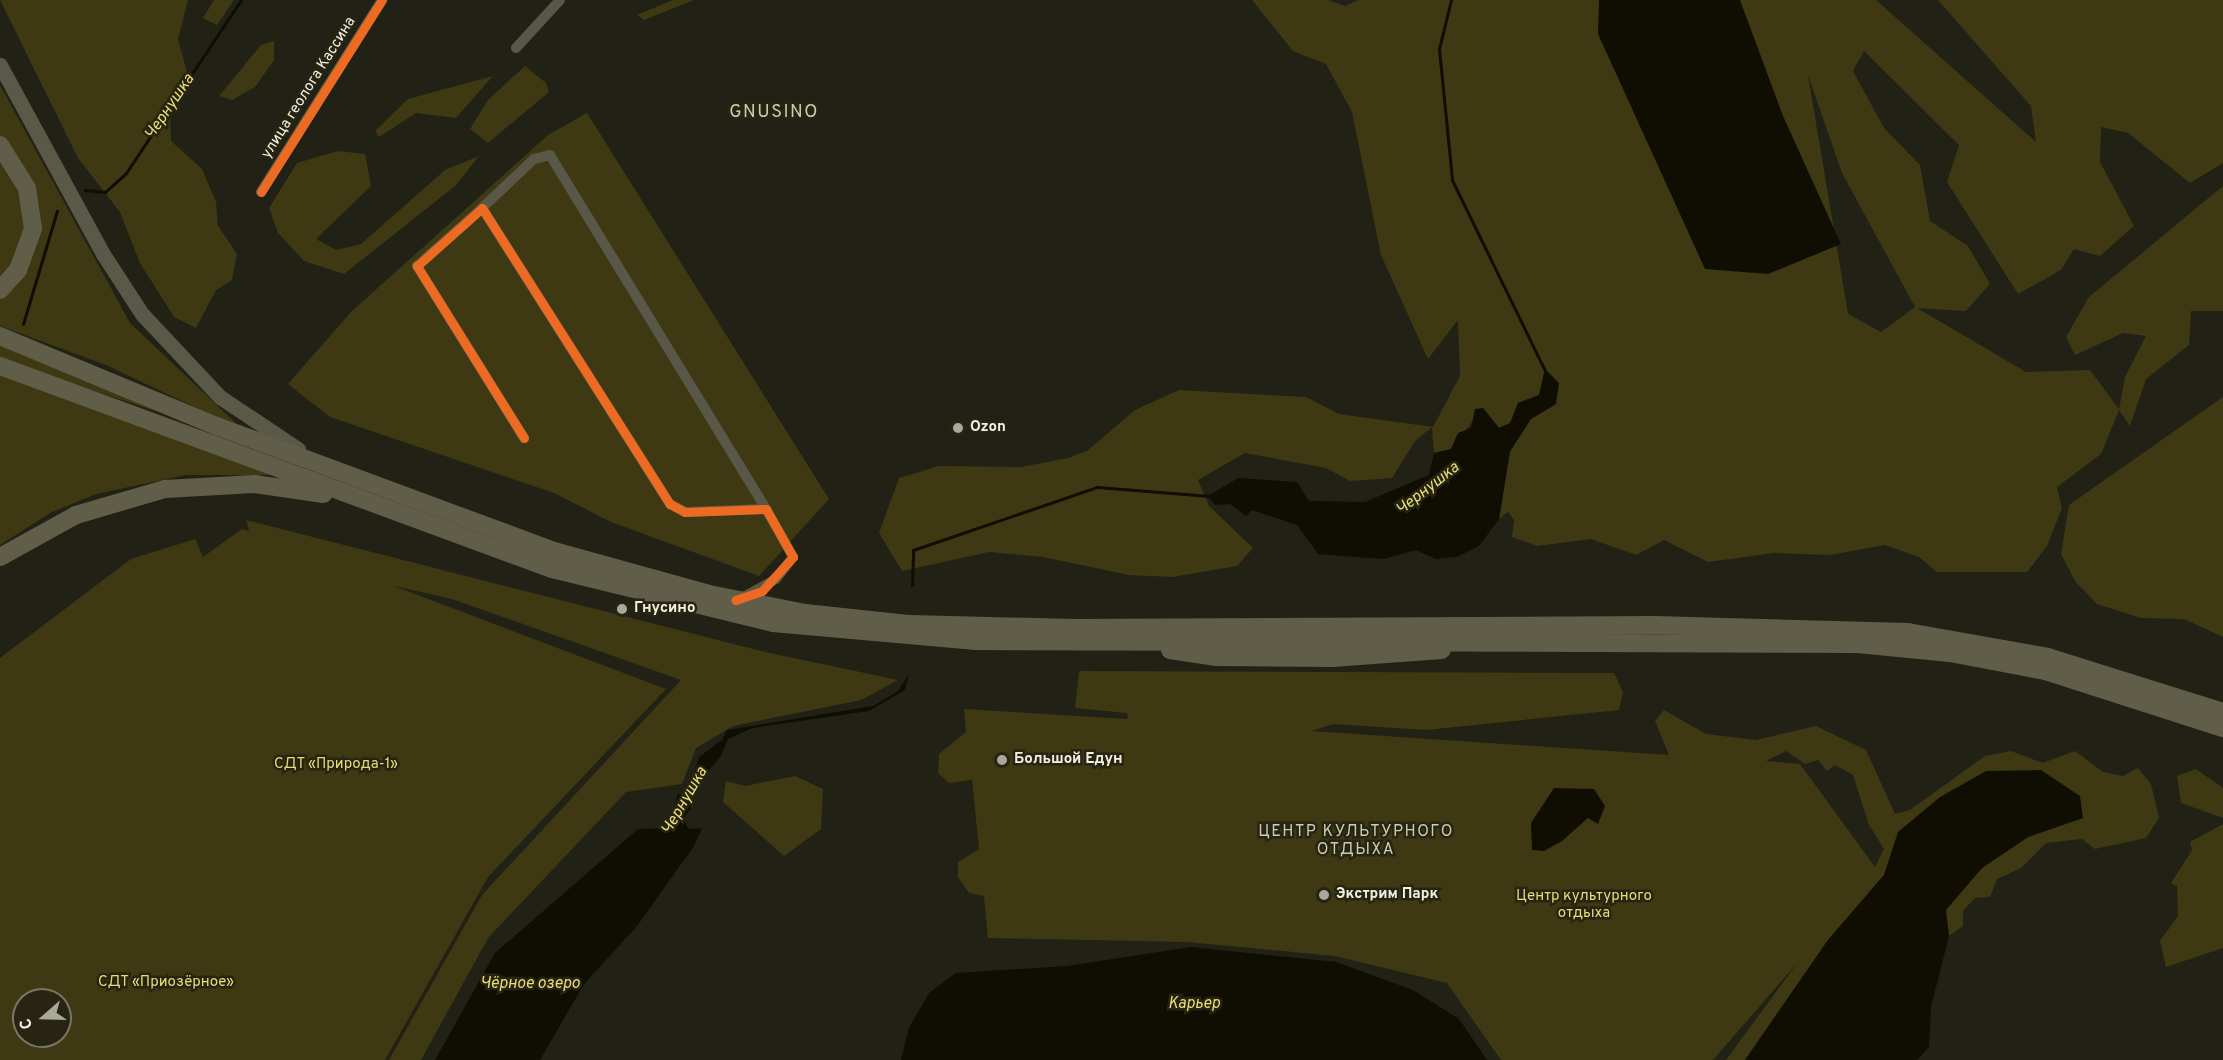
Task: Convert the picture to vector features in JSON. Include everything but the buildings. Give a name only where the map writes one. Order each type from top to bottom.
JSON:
[{"type":"highway","points":[[0,145],[27,188],[33,229],[18,270],[0,290]]},
{"type":"highway","points":[[0,336],[382,488],[554,551],[736,600],[849,619],[966,626],[1796,626],[1908,632],[2048,657],[2223,712]]},
{"type":"highway","points":[[0,366],[377,508],[606,586],[773,623],[909,638],[1118,642],[1796,640],[1940,652],[2091,682],[2223,728]]},
{"type":"highway","points":[[0,556],[76,515],[165,489],[280,486],[377,508]]},
{"type":"main road","points":[[0,65],[103,254],[166,344],[220,398],[265,430],[382,488]]},
{"type":"street","name":"улица геолога Кассина","points":[[261,192],[382,0]]},
{"type":"street","points":[[516,48],[560,0]]},
{"type":"street","points":[[524,438],[417,266],[534,159],[550,155],[793,557],[762,591],[736,600]]},
{"type":"street","points":[[482,208],[669,504],[685,512],[766,509]]},
{"type":"green space","points":[[0,0],[188,0],[178,39],[188,76],[170,104],[171,141],[202,169],[216,202],[218,226],[237,254],[232,280],[216,290],[196,328],[174,317],[140,263],[120,212],[78,158]]},
{"type":"green space","points":[[214,0],[234,0],[217,25],[203,18]]},
{"type":"green space","points":[[673,0],[694,0],[644,20],[637,15]]},
{"type":"green space","points":[[1252,0],[1328,0],[1345,6],[1358,0],[1876,0],[2036,142],[2031,106],[1938,0],[2223,0],[2223,163],[2190,183],[2128,133],[2101,127],[2100,162],[2134,226],[2100,256],[2074,249],[2061,270],[2018,294],[1947,182],[1959,145],[1864,51],[1853,71],[1884,128],[1920,165],[1930,221],[1968,246],[1990,284],[1966,311],[1917,308],[2026,372],[2090,370],[2119,409],[2125,377],[2146,336],[2123,333],[2075,355],[2066,337],[2089,297],[2223,186],[2223,311],[2191,311],[2189,345],[2146,379],[2130,426],[2119,410],[2101,454],[2057,487],[2062,508],[2047,546],[2027,572],[1937,572],[1919,557],[1885,545],[1830,555],[1774,553],[1708,562],[1664,540],[1636,555],[1591,539],[1537,546],[1512,537],[1514,520],[1508,512],[1499,519],[1510,452],[1531,419],[1556,404],[1545,369],[1539,395],[1518,403],[1511,423],[1499,428],[1483,408],[1451,449],[1434,453],[1432,427],[1415,441],[1392,478],[1350,481],[1326,468],[1245,453],[1198,480],[1209,506],[1253,548],[1237,566],[1172,577],[1129,575],[1043,557],[989,552],[902,571],[879,533],[899,478],[939,466],[1021,467],[1068,458],[1087,451],[1135,410],[1179,390],[1306,397],[1339,414],[1433,427],[1460,376],[1458,320],[1428,359],[1381,255],[1352,112],[1326,64],[1293,51]],"holes":[[[1808,75],[1842,173],[1915,307],[1881,332],[1848,314]]]},
{"type":"green space","points":[[274,41],[274,60],[255,87],[232,100],[219,96],[261,45]]},
{"type":"green space","points":[[525,66],[546,83],[549,92],[488,143],[470,129],[488,100]]},
{"type":"green space","points":[[493,76],[456,118],[416,113],[379,137],[375,131],[408,99]]},
{"type":"green space","points":[[0,85],[130,323],[243,430],[106,365],[0,326],[0,297],[39,230],[0,137]]},
{"type":"green space","points":[[587,113],[829,499],[759,576],[611,522],[554,493],[330,417],[288,384],[351,312],[548,135]]},
{"type":"green space","points":[[338,151],[365,154],[371,186],[316,239],[336,250],[361,244],[445,170],[479,156],[455,186],[344,274],[304,261],[278,233],[269,208],[297,163]]},
{"type":"green space","points":[[0,154],[28,211],[21,252],[0,282]]},
{"type":"green space","points":[[0,342],[92,379],[155,411],[0,360]]},
{"type":"green space","points":[[0,373],[271,475],[186,475],[96,494],[50,513],[0,545]]},
{"type":"green space","points":[[2223,397],[2223,637],[2184,619],[2141,618],[2097,604],[2075,581],[2061,554],[2069,505]]},
{"type":"green space","name":"СДТ «Природа-1»","points":[[246,520],[765,652],[898,680],[861,700],[733,726],[696,748],[682,784],[626,792],[488,938],[421,1060],[389,1060],[482,895],[681,680],[452,599],[394,586],[666,689],[488,877],[385,1060],[0,1060],[0,658],[131,559],[195,539],[203,557],[242,529],[249,531]]},
{"type":"green space","name":"Центр культурного отдыха","points":[[1079,671],[1614,673],[1623,692],[1619,710],[1426,730],[1333,724],[1311,731],[1669,755],[1655,721],[1664,710],[1706,734],[1756,740],[1816,726],[1866,750],[1895,814],[1910,810],[1985,756],[2011,751],[2043,763],[2075,751],[2103,772],[2123,776],[2138,768],[2151,784],[2159,818],[2146,838],[2095,849],[2082,839],[2046,843],[2021,868],[1997,879],[1990,897],[1975,898],[1963,911],[1963,926],[1949,936],[1945,910],[1982,868],[2028,837],[2083,818],[1898,832],[1885,874],[1828,940],[1745,1060],[1726,1060],[1798,962],[1713,1060],[1501,1060],[1447,983],[1335,956],[1188,942],[988,938],[984,896],[969,893],[958,877],[958,862],[979,849],[972,780],[949,783],[938,773],[939,754],[966,732],[964,709],[1128,719],[1127,713],[1075,708]],"holes":[[[1786,751],[1805,764],[1818,760],[1827,771],[1835,765],[1853,775],[1869,825],[1884,849],[1875,867],[1800,764],[1766,761]]]},
{"type":"green space","points":[[2196,769],[2223,788],[2223,818],[2181,803],[2177,776]]},
{"type":"green space","points":[[795,776],[823,789],[821,829],[784,856],[723,802],[726,781],[745,786]]},
{"type":"green space","points":[[2223,824],[2223,948],[2166,967],[2160,941],[2178,916],[2177,886],[2171,883],[2192,850],[2190,842]]},
{"type":"water","points":[[1599,0],[1740,0],[1783,116],[1841,244],[1768,274],[1705,269],[1598,34]]},
{"type":"water","points":[[1545,369],[1559,383],[1556,404],[1531,419],[1510,451],[1499,519],[1479,546],[1457,557],[1436,559],[1416,550],[1383,559],[1318,554],[1297,525],[1252,510],[1246,516],[1230,504],[1215,505],[1208,496],[1238,478],[1297,482],[1309,501],[1365,502],[1429,475],[1434,453],[1451,449],[1458,433],[1471,428],[1475,409],[1483,408],[1499,428],[1510,423],[1518,403],[1539,395]]},
{"type":"water","name":"Чёрное озеро","points":[[909,674],[905,690],[869,711],[752,728],[728,739],[721,756],[688,795],[691,808],[683,819],[689,829],[702,828],[694,846],[637,926],[584,984],[540,1060],[435,1060],[495,953],[638,829],[668,828],[678,794],[687,795],[699,757],[722,740],[727,730],[873,706],[898,691]]},
{"type":"water","points":[[2041,770],[2080,796],[2083,818],[2028,837],[1982,868],[1946,910],[1949,936],[1931,1007],[1929,1047],[1917,1060],[1745,1060],[1828,940],[1884,875],[1898,832],[1940,797],[1986,771]]},
{"type":"water","points":[[1554,788],[1594,789],[1605,806],[1598,824],[1588,818],[1562,841],[1544,851],[1532,850],[1531,823]]},
{"type":"water","name":"Карьер","points":[[1191,947],[1336,962],[1413,990],[1459,1019],[1487,1060],[901,1060],[909,1028],[929,993],[956,973],[1067,966]]},
{"type":"waterway","name":"Чернушка","points":[[85,190],[105,192],[126,173],[241,0]]},
{"type":"waterway","name":"Чернушка","points":[[1451,0],[1439,49],[1452,180],[1545,371]]},
{"type":"waterway","points":[[23,324],[57,211]]},
{"type":"waterway","name":"Чернушка","points":[[912,585],[913,550],[1097,487],[1210,496]]},
{"type":"cycle path","points":[[261,192],[382,0]]},
{"type":"cycle path","points":[[524,438],[417,266],[482,208],[670,504],[685,512],[766,509],[793,557],[762,591],[736,600]]},
{"type":"place","name":"Ozon","points":[[958,428]]},
{"type":"place","name":"Гнусино","points":[[622,609]]},
{"type":"place","name":"Большой Едун","points":[[1002,760]]},
{"type":"place","name":"Экстрим Парк","points":[[1324,895]]},
{"type":"district","name":"GNUSINO","points":[[774,113]]},
{"type":"district","name":"ЦЕНТР КУЛЬТУРНОГО ОТДЫХА","points":[[1356,841]]},
{"type":"park label","name":"СДТ «Приозёрное»","points":[[166,983]]}]
